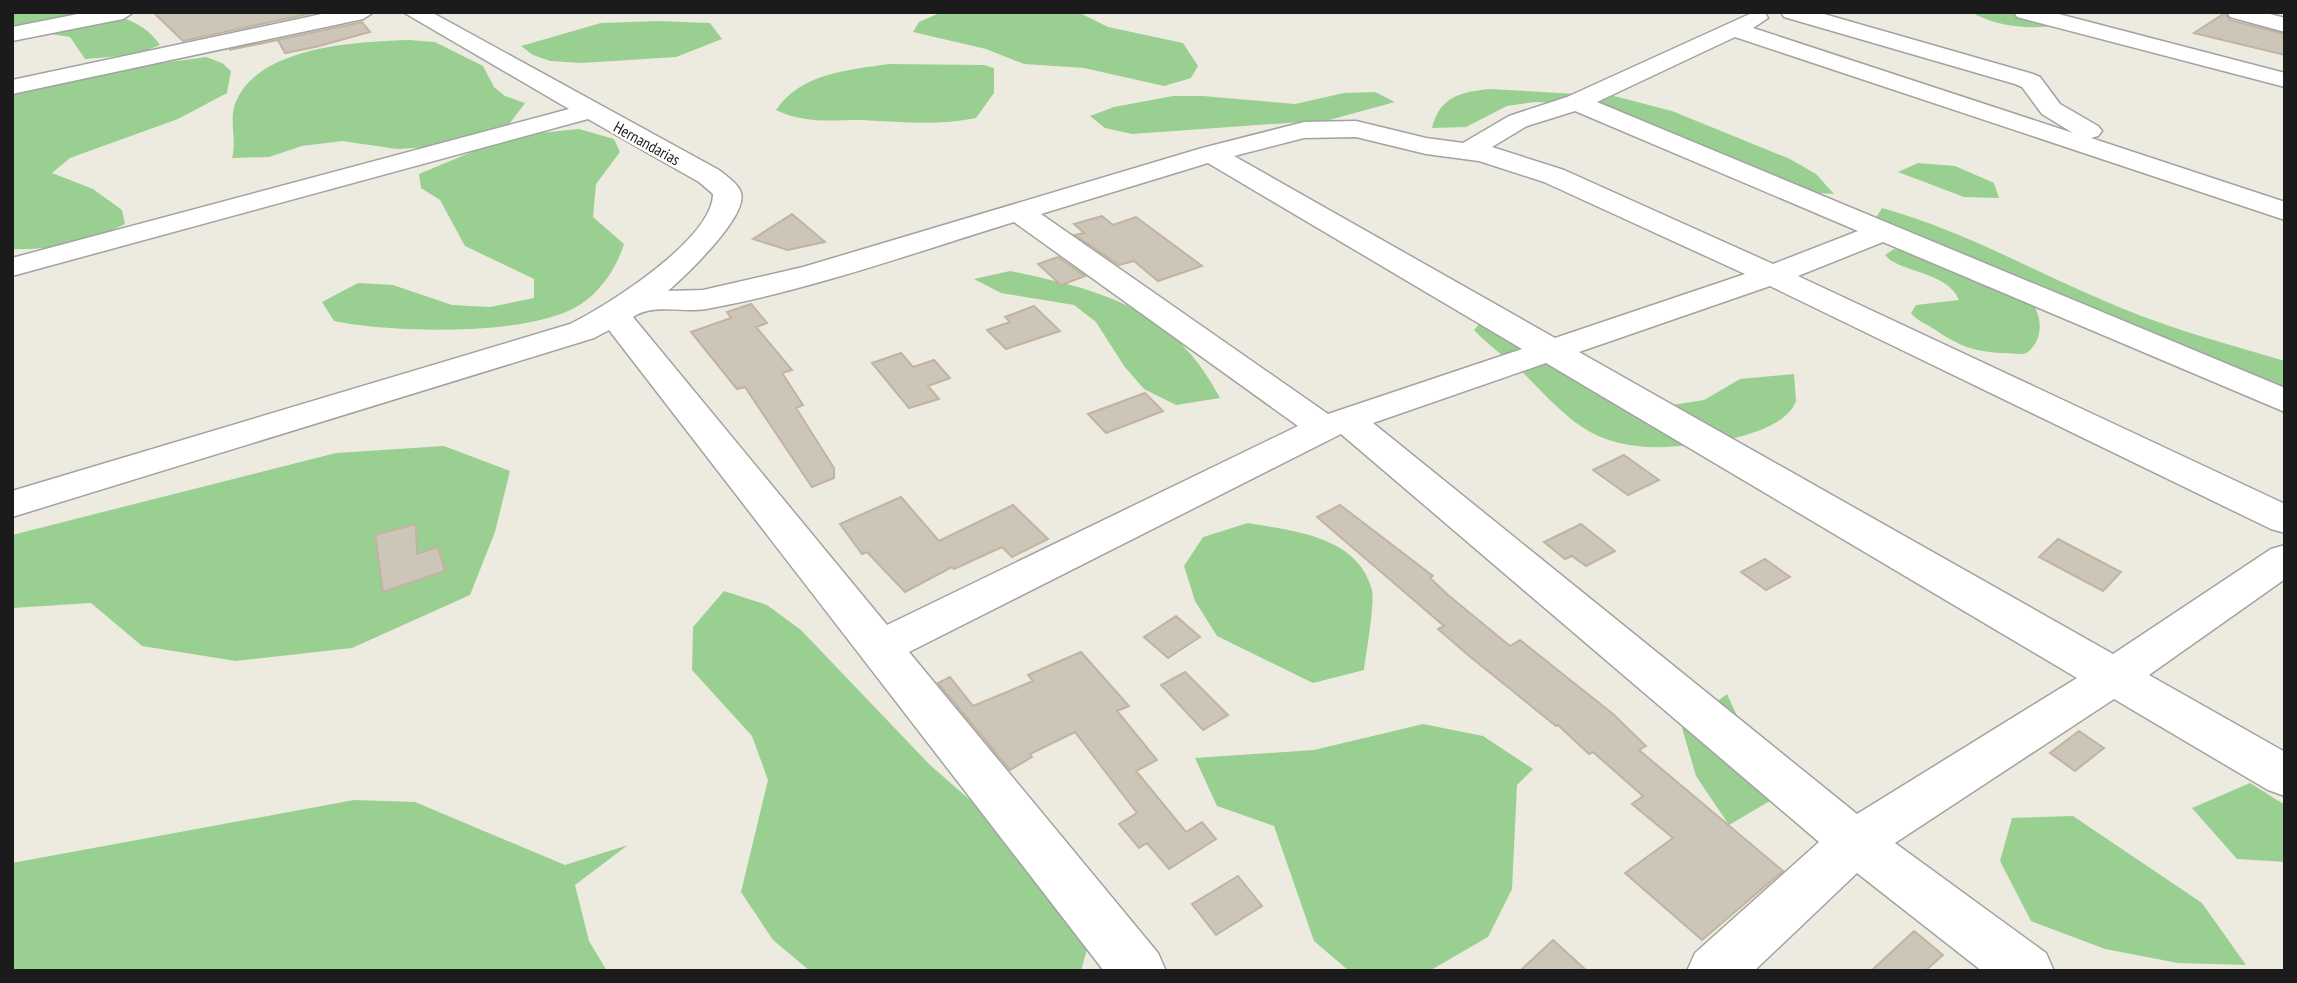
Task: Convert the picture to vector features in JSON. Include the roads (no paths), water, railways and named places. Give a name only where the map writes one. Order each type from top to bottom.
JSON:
[{"type":"street","points":[[12,34],[123,12]]},
{"type":"street","points":[[12,86],[363,12]]},
{"type":"street","name":"Hernandarias","points":[[414,12],[709,176],[727,192],[729,202],[723,214],[673,272],[626,308]]},
{"type":"street","points":[[1469,150],[1518,121],[1576,102],[1768,12]]},
{"type":"street","points":[[1792,12],[2024,79],[2035,86],[2051,109],[2067,119],[2265,221],[2285,238]]},
{"type":"street","points":[[2025,12],[2285,80]]},
{"type":"street","points":[[2238,12],[2285,24]]},
{"type":"street","points":[[1733,29],[2285,211]]},
{"type":"street","points":[[1576,102],[2285,401]]},
{"type":"street","points":[[12,267],[589,111]]},
{"type":"street","points":[[12,504],[536,348],[626,308],[702,300],[788,280],[1211,154],[1304,130],[1332,128],[1356,129],[1426,146],[1469,150],[1504,158],[1554,176],[1772,275],[2285,520]]},
{"type":"street","points":[[1211,154],[2285,776]]},
{"type":"street","points":[[1017,211],[1335,424],[1855,842],[2026,971]]},
{"type":"street","points":[[881,646],[1335,424],[1772,275],[1883,232]]},
{"type":"street","points":[[626,308],[881,646],[1139,971]]},
{"type":"street","points":[[1714,971],[1855,842],[2115,676],[2285,559]]}]
